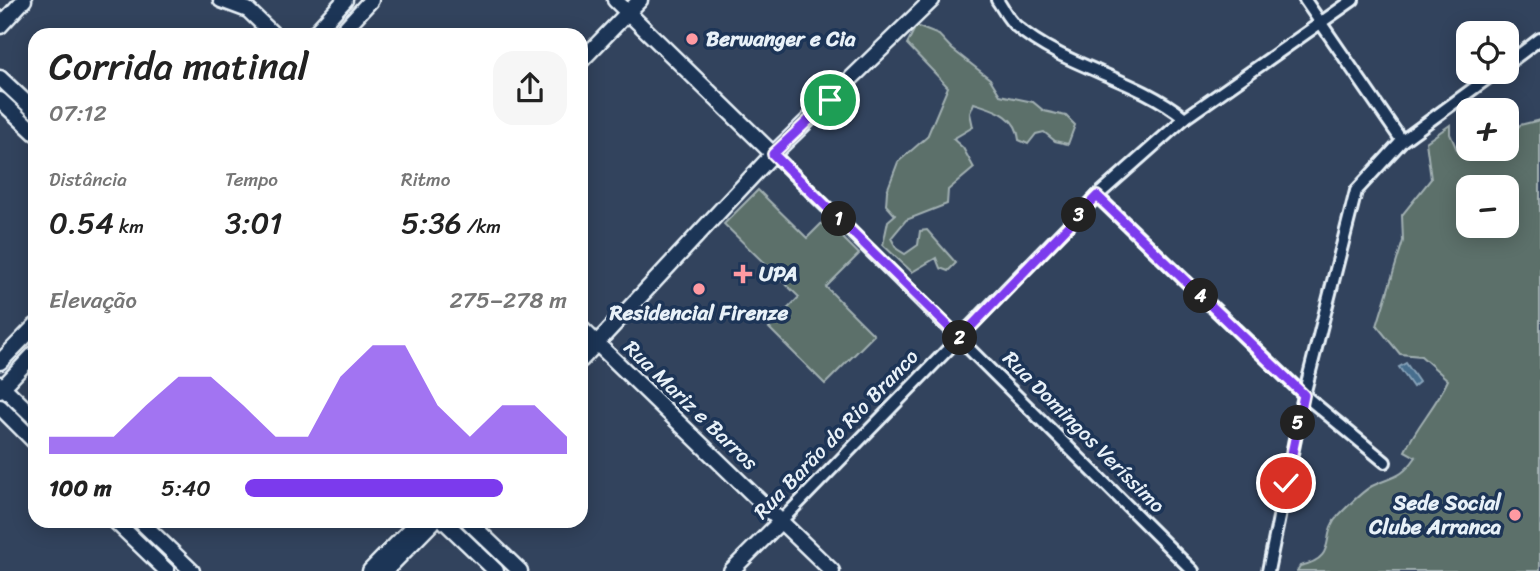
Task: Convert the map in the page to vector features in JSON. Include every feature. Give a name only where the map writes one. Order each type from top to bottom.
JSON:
[{"type":"main road","points":[[0,26],[24,0]]},
{"type":"main road","points":[[220,0],[248,10],[267,28]]},
{"type":"main road","points":[[319,28],[345,0]]},
{"type":"main road","points":[[345,28],[371,0]]},
{"type":"main road","name":"Rua Domingos Veríssimo","points":[[615,0],[773,154]]},
{"type":"main road","points":[[588,54],[640,0]]},
{"type":"main road","points":[[588,352],[773,154],[932,0]]},
{"type":"main road","points":[[0,78],[28,104]]},
{"type":"main road","points":[[0,100],[28,126]]},
{"type":"main road","points":[[0,362],[28,333]]},
{"type":"main road","name":"Rua Mariz e Barros","points":[[588,335],[832,571]]},
{"type":"main road","points":[[28,360],[1,387],[28,412]]},
{"type":"main road","points":[[0,407],[28,435]]},
{"type":"main road","name":"Rua Barão do Rio Branco","points":[[731,571],[781,521]]},
{"type":"main road","points":[[122,528],[167,571]]},
{"type":"main road","points":[[147,528],[192,571]]},
{"type":"main road","points":[[376,570],[413,528]]},
{"type":"main road","points":[[376,570],[426,528]]},
{"type":"main road","points":[[451,528],[496,571]]},
{"type":"main road","points":[[475,528],[520,571]]},
{"type":"street","points":[[997,0],[1014,25],[1043,45],[1164,100],[1185,118]]},
{"type":"street","points":[[1305,0],[1402,141]]},
{"type":"street","name":"Rua Barão do Rio Branco","points":[[781,521],[1097,196],[1185,118],[1353,0]]},
{"type":"street","points":[[1519,55],[1540,39]]},
{"type":"street","points":[[1268,571],[1304,395],[1356,191],[1402,141],[1480,84]]},
{"type":"street","name":"Rua Domingos Veríssimo","points":[[773,154],[1193,571]]},
{"type":"street","points":[[1097,196],[1304,395],[1385,462]]},
{"type":"green space","points":[[916,26],[939,35],[952,49],[990,79],[1000,95],[1033,102],[1044,111],[1066,116],[1075,125],[1068,144],[1055,141],[1044,132],[1036,134],[1028,144],[1019,140],[1014,125],[1004,115],[974,103],[970,113],[973,127],[953,139],[963,148],[974,168],[948,190],[947,204],[906,220],[891,238],[897,249],[905,254],[918,245],[920,231],[927,230],[956,263],[948,271],[940,268],[936,258],[912,272],[883,245],[888,221],[895,215],[886,205],[887,191],[898,162],[927,137],[948,87],[907,44]]},
{"type":"green space","points":[[1540,120],[1540,571],[1297,571],[1300,566],[1312,562],[1325,551],[1333,522],[1355,499],[1372,486],[1401,473],[1411,464],[1416,457],[1405,451],[1448,380],[1421,356],[1400,354],[1377,326],[1403,241],[1402,215],[1431,179],[1426,142],[1450,125],[1450,134],[1456,148],[1456,161],[1519,161],[1519,126]]},
{"type":"green space","points":[[758,190],[807,238],[825,220],[859,254],[826,287],[874,335],[825,384],[769,328],[799,297],[724,224]]},
{"type":"water","points":[[1406,363],[1419,382],[1413,387],[1399,367]]},
{"type":"place","name":"Berwanger e Cia","points":[[692,39]]},
{"type":"place","name":"UPA","points":[[743,274]]},
{"type":"place","name":"Residencial Firenze","points":[[699,289]]},
{"type":"place","name":"Sede Social Clube Arranca","points":[[1515,515]]},
{"type":"route","points":[[830,100],[773,154],[960,338],[1097,196],[1304,395],[1286,483]]}]
